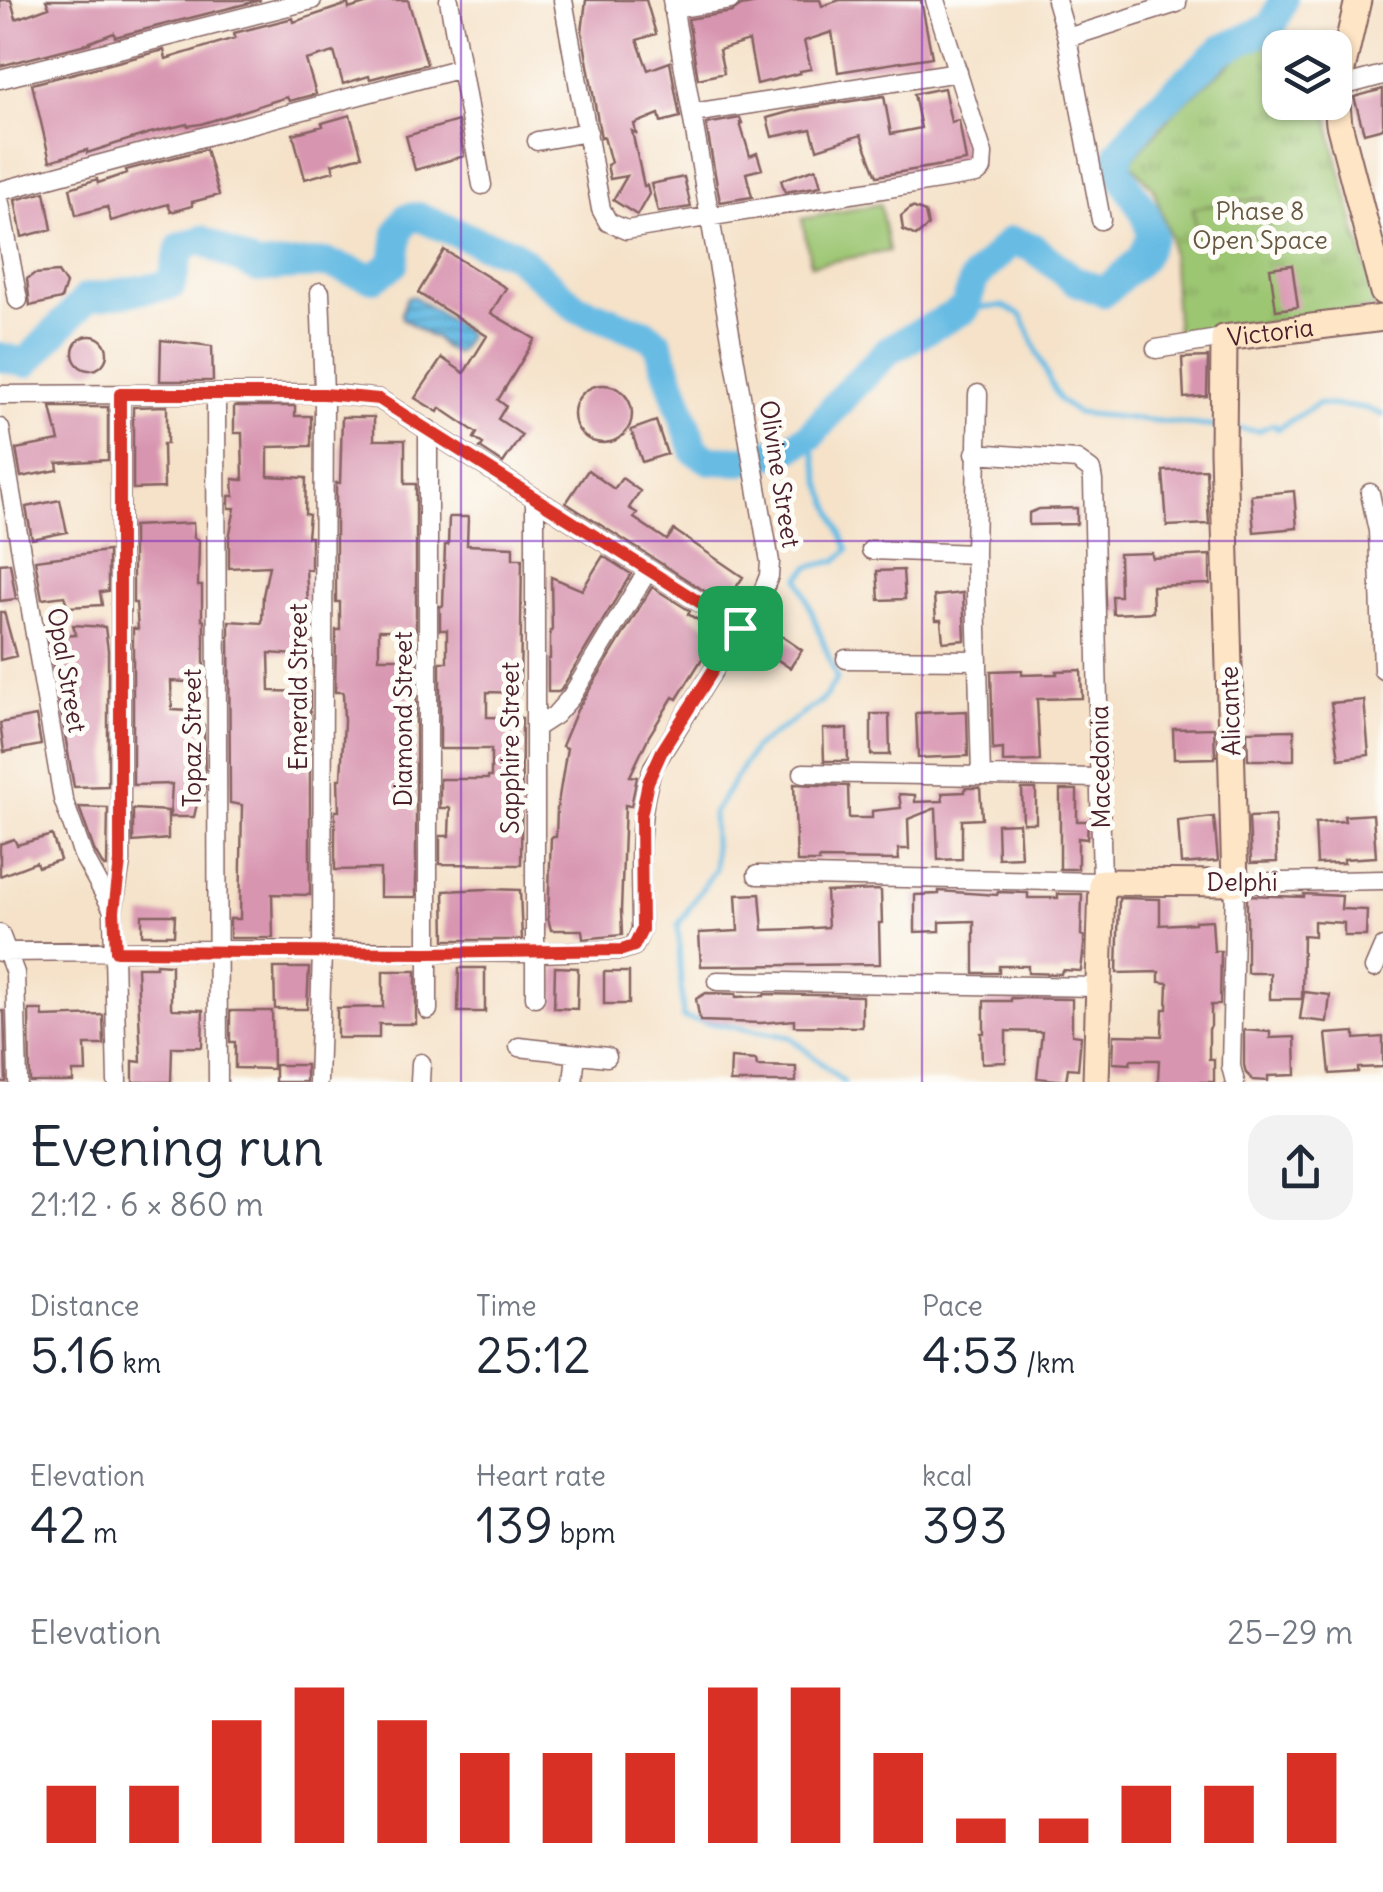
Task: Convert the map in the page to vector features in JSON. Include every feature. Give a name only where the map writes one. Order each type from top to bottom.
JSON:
[{"type":"street","points":[[0,79],[312,0]]},
{"type":"street","points":[[449,0],[482,185]]},
{"type":"street","points":[[564,0],[601,209],[608,222],[626,230],[976,174],[982,168],[983,154],[935,0]]},
{"type":"street","points":[[672,4],[730,0]]},
{"type":"street","points":[[1056,0],[1067,38],[1100,220]]},
{"type":"street","points":[[1351,30],[1358,0]]},
{"type":"street","points":[[1067,38],[1177,3]]},
{"type":"street","name":"Olivine Street","points":[[536,952],[622,950],[634,946],[642,930],[641,816],[648,782],[662,751],[769,576],[758,481],[672,4]]},
{"type":"street","points":[[0,191],[461,68]]},
{"type":"street","points":[[693,113],[958,72]]},
{"type":"street","points":[[1352,83],[1383,75]]},
{"type":"street","points":[[1338,120],[1383,292]]},
{"type":"street","points":[[538,140],[588,132]]},
{"type":"street","points":[[0,203],[18,300]]},
{"type":"street","name":"Emerald Street","points":[[318,1082],[324,394],[320,292]]},
{"type":"street","name":"Victoria","points":[[1156,349],[1383,318]]},
{"type":"street","name":"Alicante","points":[[1224,338],[1223,451],[1235,883],[1231,1066],[1235,1082]]},
{"type":"street","points":[[118,1082],[114,911],[120,862],[120,394]]},
{"type":"street","name":"Topaz Street","points":[[216,394],[218,1082]]},
{"type":"street","points":[[0,396],[324,394],[379,399],[740,628]]},
{"type":"street","points":[[978,394],[975,554],[981,776]]},
{"type":"street","name":"Opal Street","points":[[0,428],[64,799],[83,854],[114,911]]},
{"type":"street","name":"Diamond Street","points":[[428,428],[428,1010]]},
{"type":"street","name":"Macedonia","points":[[975,453],[1078,460],[1091,470],[1094,481],[1102,882],[1096,1082]]},
{"type":"street","points":[[1370,494],[1378,531],[1383,670]]},
{"type":"street","name":"Sapphire Street","points":[[535,499],[535,997]]},
{"type":"street","points":[[872,550],[975,554]]},
{"type":"street","points":[[536,728],[555,715],[571,696],[648,570]]},
{"type":"street","points":[[846,659],[978,660]]},
{"type":"street","points":[[804,773],[1100,778]]},
{"type":"street","points":[[757,874],[1102,882]]},
{"type":"street","name":"Delphi","points":[[1102,882],[1383,880]]},
{"type":"street","points":[[18,1082],[15,972],[2,946],[116,951],[536,952]]},
{"type":"street","points":[[1374,968],[1383,948]]},
{"type":"street","points":[[717,981],[1099,987]]},
{"type":"street","points":[[519,1047],[607,1057]]},
{"type":"street","points":[[573,1082],[576,1054]]},
{"type":"green space","name":"Phase 8 Open Space","points":[[1262,47],[1262,120],[1329,120],[1377,308],[1177,334],[1170,237],[1153,188],[1130,162],[1178,108],[1238,57]]},
{"type":"green space","points":[[1264,198],[1269,233],[1198,242],[1193,208]]},
{"type":"green space","points":[[880,204],[889,251],[811,265],[802,219]]},
{"type":"water","points":[[413,296],[466,331],[468,335],[455,353],[402,318],[407,297]]},
{"type":"building","points":[[0,0],[11,0],[16,19],[49,7],[46,0],[261,0],[115,37],[114,33],[0,66]]},
{"type":"building","points":[[378,0],[408,0],[427,64],[343,84],[334,52],[306,60],[316,94],[289,101],[287,97],[201,124],[150,133],[50,161],[32,84],[164,50],[166,59],[235,38],[234,33]]},
{"type":"building","points":[[586,0],[646,0],[656,34],[637,40],[648,70],[670,62],[680,117],[661,122],[659,114],[634,124],[636,133],[632,131],[649,194],[637,215],[613,200],[627,176],[610,179],[607,165],[611,163],[604,137],[601,138],[582,32]]},
{"type":"building","points":[[772,0],[820,0],[822,6],[840,0],[921,0],[932,57],[838,72],[832,32],[804,41],[811,69],[800,73],[757,84],[749,41],[719,50],[724,73],[698,79],[688,19]]},
{"type":"building","points":[[944,88],[951,122],[959,120],[966,161],[877,176],[861,135],[817,149],[811,129],[772,137],[767,118],[884,96],[891,134],[921,128],[914,94]]},
{"type":"building","points":[[1383,89],[1383,128],[1364,133],[1354,97]]},
{"type":"building","points":[[350,115],[362,156],[332,164],[334,171],[305,179],[293,134]]},
{"type":"building","points":[[740,118],[750,156],[757,153],[762,169],[746,173],[752,197],[720,202],[706,124]]},
{"type":"building","points":[[458,121],[464,156],[415,170],[406,136]]},
{"type":"building","points":[[206,149],[219,195],[171,212],[168,204],[111,221],[107,207],[76,215],[70,188]]},
{"type":"building","points":[[816,168],[821,186],[785,192],[781,180]]},
{"type":"building","points":[[684,177],[691,207],[658,212],[651,184]]},
{"type":"building","points":[[45,192],[52,229],[22,237],[15,200]]},
{"type":"building","points":[[912,207],[925,212],[928,226],[916,236],[903,230],[901,216]]},
{"type":"building","points":[[444,250],[506,288],[491,313],[535,339],[498,400],[506,406],[498,419],[522,435],[503,463],[480,448],[483,444],[474,438],[477,433],[440,408],[438,412],[415,398],[442,358],[464,373],[487,336],[418,293]]},
{"type":"building","points":[[1292,265],[1298,307],[1276,310],[1270,268]]},
{"type":"building","points":[[58,272],[66,284],[61,299],[30,306],[27,279],[34,274]]},
{"type":"building","points":[[90,336],[102,341],[107,353],[102,365],[90,370],[78,365],[73,353],[78,341]]},
{"type":"building","points":[[161,340],[212,346],[213,381],[160,381]]},
{"type":"building","points":[[1208,357],[1207,396],[1184,398],[1182,358]]},
{"type":"building","points":[[603,385],[623,394],[632,414],[623,434],[603,443],[583,434],[574,414],[583,394]]},
{"type":"building","points":[[167,406],[164,488],[133,489],[133,407]]},
{"type":"building","points":[[234,406],[295,406],[295,416],[311,416],[311,446],[268,447],[268,476],[306,478],[305,514],[309,515],[307,537],[311,537],[311,570],[306,569],[311,656],[269,653],[270,691],[310,692],[310,895],[272,894],[273,938],[230,938],[230,919],[240,919],[242,805],[230,803],[229,621],[262,623],[269,566],[229,568],[235,508],[229,508],[229,496],[234,496],[233,479],[243,480],[242,433],[234,433]]},
{"type":"building","points":[[51,407],[108,407],[108,460],[57,463],[58,470],[21,477],[16,449],[59,441]]},
{"type":"building","points":[[342,417],[374,417],[374,440],[405,440],[405,484],[416,484],[416,630],[379,630],[379,658],[416,658],[416,897],[380,897],[380,869],[335,870],[335,811],[339,811],[344,721],[343,692],[335,692],[336,630],[340,630],[340,602],[336,602],[336,483],[340,483]]},
{"type":"building","points":[[656,421],[667,454],[642,462],[631,430]]},
{"type":"building","points":[[1206,469],[1209,524],[1167,526],[1163,471]]},
{"type":"building","points":[[588,470],[614,489],[622,478],[640,491],[629,508],[637,513],[634,518],[667,540],[674,530],[743,577],[725,604],[566,503]]},
{"type":"building","points":[[1294,491],[1297,528],[1254,532],[1251,495]]},
{"type":"building","points":[[60,500],[67,532],[32,539],[26,507]]},
{"type":"building","points":[[1077,508],[1077,524],[1029,525],[1029,513],[1039,509]]},
{"type":"building","points":[[449,517],[468,517],[467,545],[513,547],[513,559],[522,559],[520,693],[487,692],[487,717],[522,718],[521,865],[440,864],[440,836],[449,836],[450,808],[440,808],[440,779],[491,777],[491,749],[440,749],[440,662],[447,662],[447,630],[440,630],[440,606]]},
{"type":"building","points":[[193,523],[194,538],[199,540],[204,683],[171,681],[172,710],[189,711],[189,725],[204,725],[205,789],[204,795],[199,795],[194,817],[170,817],[172,784],[133,785],[133,628],[138,629],[133,603],[133,526]]},
{"type":"building","points":[[108,551],[108,591],[100,592],[102,605],[68,607],[64,596],[42,599],[35,560]]},
{"type":"building","points":[[1152,553],[1152,558],[1210,555],[1210,584],[1152,586],[1153,612],[1113,614],[1112,596],[1120,596],[1119,554]]},
{"type":"building","points":[[603,556],[631,574],[561,690],[548,692],[551,577],[582,590]]},
{"type":"building","points":[[10,563],[16,599],[0,601],[0,564]]},
{"type":"building","points":[[903,570],[905,599],[879,600],[877,571]]},
{"type":"building","points":[[652,587],[721,634],[677,699],[673,697],[630,776],[637,777],[631,806],[625,805],[622,935],[583,939],[582,930],[551,930],[548,918],[551,837],[556,837],[567,748],[562,746],[577,710]]},
{"type":"building","points":[[963,593],[965,640],[943,642],[934,596]]},
{"type":"building","points":[[0,612],[4,612],[16,656],[0,660]]},
{"type":"building","points":[[761,622],[802,650],[790,668],[748,640]]},
{"type":"building","points":[[73,625],[105,627],[108,786],[74,787],[48,637],[76,635]]},
{"type":"building","points":[[1022,670],[1022,675],[1081,670],[1082,698],[1037,699],[1040,761],[1003,762],[1003,749],[993,750],[991,671]]},
{"type":"building","points":[[1364,700],[1369,755],[1339,759],[1331,703]]},
{"type":"building","points":[[967,711],[968,756],[918,758],[916,713]]},
{"type":"building","points":[[871,714],[889,714],[890,755],[871,755]]},
{"type":"building","points":[[36,716],[41,745],[4,752],[0,723]]},
{"type":"building","points":[[1214,728],[1215,758],[1174,759],[1173,729]]},
{"type":"building","points":[[823,729],[847,729],[848,761],[824,761]]},
{"type":"building","points":[[1294,730],[1294,760],[1248,760],[1247,731]]},
{"type":"building","points":[[794,784],[848,786],[849,818],[872,818],[872,811],[901,808],[899,794],[915,795],[915,802],[943,801],[942,793],[980,788],[982,819],[962,820],[962,859],[938,860],[936,808],[908,819],[909,849],[898,849],[899,860],[797,862]]},
{"type":"building","points":[[1022,789],[1036,789],[1036,823],[1023,823]]},
{"type":"building","points":[[1060,790],[1077,790],[1077,821],[1088,821],[1087,839],[1078,838],[1078,869],[1060,869]]},
{"type":"building","points":[[79,807],[108,808],[107,867],[94,850]]},
{"type":"building","points":[[133,809],[168,811],[168,839],[133,842]]},
{"type":"building","points":[[1373,814],[1376,857],[1317,864],[1315,823]]},
{"type":"building","points":[[1275,816],[1277,862],[1251,863],[1249,817]]},
{"type":"building","points":[[1214,817],[1218,861],[1181,864],[1178,821]]},
{"type":"building","points":[[1019,823],[1021,857],[998,858],[997,824]]},
{"type":"building","points":[[52,835],[60,860],[38,867],[36,862],[0,876],[0,844],[14,839],[17,845]]},
{"type":"building","points":[[520,890],[522,940],[445,940],[444,891]]},
{"type":"building","points":[[879,890],[880,964],[701,966],[699,933],[738,931],[736,895],[760,894],[763,930],[800,929],[828,927],[826,892]]},
{"type":"building","points":[[939,891],[1028,893],[1028,898],[1082,894],[1081,971],[1028,973],[1028,966],[999,966],[999,973],[974,973],[974,921],[940,922],[940,931],[915,932],[915,895]]},
{"type":"building","points":[[1247,895],[1342,896],[1341,909],[1367,910],[1366,936],[1344,936],[1344,923],[1314,921],[1314,936],[1303,935],[1302,999],[1270,999],[1270,973],[1247,973]]},
{"type":"building","points":[[1119,898],[1160,899],[1160,925],[1212,920],[1214,951],[1221,951],[1220,1005],[1211,1005],[1209,1029],[1214,1082],[1158,1082],[1159,1060],[1113,1063],[1114,1035],[1162,1036],[1168,983],[1159,982],[1159,972],[1117,973]]},
{"type":"building","points":[[142,915],[175,915],[174,935],[142,935]]},
{"type":"building","points":[[171,965],[173,1009],[203,1010],[202,1047],[172,1047],[171,1082],[133,1082],[133,1061],[141,1062],[137,967]]},
{"type":"building","points":[[555,967],[578,968],[577,1009],[554,1008]]},
{"type":"building","points":[[274,968],[309,968],[307,1009],[275,1009]]},
{"type":"building","points":[[459,968],[485,968],[485,1012],[458,1012]]},
{"type":"building","points":[[383,971],[416,971],[416,1024],[379,1024],[379,1038],[337,1038],[337,1008],[383,1007]]},
{"type":"building","points":[[604,972],[629,972],[629,1004],[604,1004]]},
{"type":"building","points":[[1304,992],[1330,995],[1327,1022],[1300,1019]]},
{"type":"building","points":[[706,993],[736,997],[862,996],[862,1027],[794,1026],[794,1020],[700,1021],[696,999]]},
{"type":"building","points":[[1072,999],[1072,1035],[1081,1036],[1078,1069],[1068,1068],[1066,1081],[1037,1078],[1042,1032],[1006,1031],[1006,1062],[982,1063],[984,1001]]},
{"type":"building","points":[[29,1010],[42,1010],[43,1017],[103,1015],[104,1045],[85,1045],[86,1072],[73,1072],[73,1082],[30,1082]]},
{"type":"building","points":[[0,1011],[4,1011],[6,1082],[0,1082]]},
{"type":"building","points":[[230,1011],[272,1011],[273,1069],[235,1068]]},
{"type":"building","points":[[1244,1030],[1270,1032],[1270,1038],[1295,1037],[1296,1075],[1253,1080],[1244,1065]]},
{"type":"building","points":[[1355,1032],[1355,1039],[1383,1037],[1383,1067],[1330,1074],[1326,1034]]},
{"type":"building","points":[[731,1058],[756,1060],[757,1066],[796,1067],[796,1082],[730,1082]]},
{"type":"building","points":[[275,1065],[306,1065],[306,1082],[275,1082]]},
{"type":"waterway","points":[[0,357],[26,363],[87,298],[171,285],[181,247],[202,240],[257,268],[326,263],[373,278],[394,264],[398,233],[407,218],[420,217],[512,252],[577,308],[646,334],[658,343],[695,451],[710,460],[741,461],[789,448],[810,436],[890,349],[965,309],[974,279],[1011,241],[1032,247],[1074,280],[1104,292],[1141,259],[1152,235],[1145,213],[1117,169],[1119,153],[1151,113],[1221,50],[1272,27],[1283,0]]},
{"type":"waterway","points":[[965,309],[1003,306],[1022,316],[1060,401],[1077,413],[1218,427]]},
{"type":"waterway","points":[[1233,428],[1258,431],[1274,424],[1277,429],[1318,404],[1365,408],[1383,415]]},
{"type":"waterway","points":[[810,436],[821,483],[848,550],[836,561],[809,567],[799,578],[837,679],[823,700],[755,747],[713,814],[715,869],[678,925],[683,1018],[790,1037],[844,1082]]},
{"type":"route","points":[[120,394],[324,394],[379,399],[740,628],[662,751],[644,794],[642,930],[634,946],[622,950],[536,952],[116,951],[114,911],[120,862],[120,394]]}]
